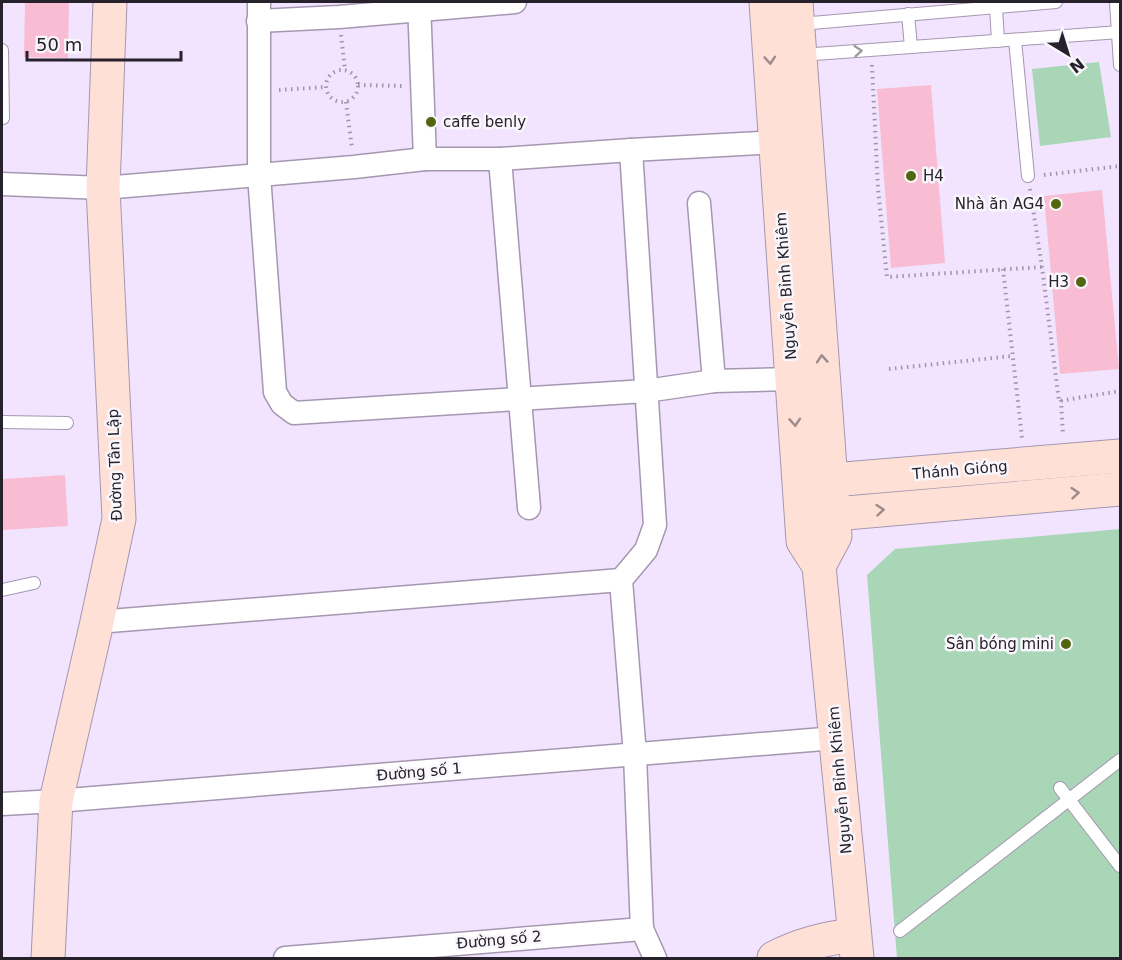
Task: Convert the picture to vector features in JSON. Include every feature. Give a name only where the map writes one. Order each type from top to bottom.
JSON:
[{"type":"street","name":"Đường Tân Lập","points":[[48,958],[56,801],[119,519],[103,188],[110,2]]},
{"type":"street","points":[[515,2],[419,5],[339,17],[259,11],[259,176],[275,392],[282,404],[294,413],[646,391],[714,381],[792,379]]},
{"type":"street","name":"Nguyễn Bỉnh Khiêm","points":[[766,2],[791,141],[831,480],[835,536],[819,566]]},
{"type":"street","points":[[419,5],[425,159]]},
{"type":"street","name":"Nguyễn Bỉnh Khiêm","points":[[798,27],[791,141],[792,379],[802,541],[819,566],[855,947]]},
{"type":"street","points":[[2,184],[103,188],[259,176],[425,159],[500,159],[791,141]]},
{"type":"street","points":[[631,150],[655,525],[646,550],[621,580],[635,754],[642,929],[656,958]]},
{"type":"street","points":[[500,159],[529,508]]},
{"type":"street","points":[[699,203],[714,381]]},
{"type":"street","name":"Thánh Gióng","points":[[799,483],[1120,456]]},
{"type":"street","points":[[801,516],[1120,489]]},
{"type":"street","points":[[97,622],[621,580]]},
{"type":"street","name":"Đường số 1","points":[[2,804],[836,738]]},
{"type":"street","name":"Đường số 2","points":[[285,958],[642,929]]},
{"type":"street","points":[[774,958],[809,943],[832,938],[855,947]]},
{"type":"street","points":[[416,958],[442,945]]},
{"type":"lane","points":[[798,27],[908,14],[1056,2]]},
{"type":"lane","points":[[1116,2],[1120,65]]},
{"type":"lane","points":[[996,7],[998,41]]},
{"type":"lane","points":[[908,14],[911,47]]},
{"type":"lane","points":[[798,27],[871,50],[1119,32]]},
{"type":"lane","points":[[1015,40],[1028,176]]},
{"type":"lane","points":[[2,50],[2,116]]},
{"type":"lane","points":[[2,422],[67,423]]},
{"type":"lane","points":[[2,590],[34,583]]},
{"type":"lane","points":[[900,931],[1120,760]]},
{"type":"lane","points":[[1060,788],[1120,866]]},
{"type":"path","points":[[339,17],[345,70]]},
{"type":"path","points":[[871,50],[878,189],[887,277],[1042,267]]},
{"type":"path","points":[[338,70],[352,73],[358,85],[357,92],[346,102],[333,99],[326,87],[327,80],[338,70]]},
{"type":"path","points":[[358,85],[422,86]]},
{"type":"path","points":[[259,92],[326,87]]},
{"type":"path","points":[[346,102],[354,167]]},
{"type":"path","points":[[1065,461],[1061,400],[1059,401],[1028,176],[1120,166]]},
{"type":"path","points":[[1003,269],[1025,464]]},
{"type":"path","points":[[889,369],[1012,356]]},
{"type":"path","points":[[1061,400],[1120,391]]},
{"type":"green space","points":[[1099,62],[1111,137],[1040,146],[1032,69]]},
{"type":"green space","points":[[1120,529],[1120,958],[897,958],[867,575],[895,549]]},
{"type":"building","points":[[25,2],[69,2],[68,58],[24,57]]},
{"type":"building","name":"H4","points":[[931,85],[945,263],[891,268],[877,89]]},
{"type":"building","name":"H3","points":[[1102,190],[1119,369],[1060,374],[1044,196]]},
{"type":"building","points":[[65,475],[68,526],[2,530],[2,479]]},
{"type":"place","name":"caffe benly","points":[[431,122]]},
{"type":"place","name":"H4","points":[[911,176]]},
{"type":"place","name":"Nhà ăn AG4","points":[[1056,204]]},
{"type":"place","name":"H3","points":[[1081,282]]},
{"type":"place","name":"Sân bóng mini","points":[[1066,644]]}]
